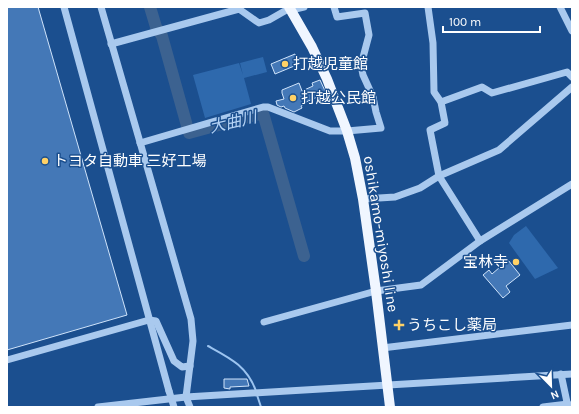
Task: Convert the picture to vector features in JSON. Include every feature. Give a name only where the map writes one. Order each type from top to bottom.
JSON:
[{"type":"main road","name":"oshikamo-miyoshi line","points":[[290,8],[312,47],[327,79],[347,131],[355,158],[363,198],[390,407]]},
{"type":"street","points":[[64,7],[174,407]]},
{"type":"street","points":[[101,7],[191,319],[193,341],[186,397],[190,407]]},
{"type":"street","points":[[111,44],[239,9],[259,23],[269,20],[290,8],[304,7]]},
{"type":"street","points":[[140,143],[263,107],[268,107],[330,131],[381,128],[371,91],[363,75],[361,64],[369,35],[365,13],[337,17],[334,7]]},
{"type":"street","points":[[428,7],[433,43],[434,92],[441,102],[445,123],[430,130],[439,176],[480,241]]},
{"type":"street","points":[[560,7],[572,31]]},
{"type":"street","points":[[441,102],[482,87],[492,93],[567,72],[572,77]]},
{"type":"street","points":[[363,198],[395,197],[420,188],[439,176],[499,150],[572,87]]},
{"type":"street","points":[[264,322],[376,291],[421,285],[480,241],[572,184]]},
{"type":"street","points":[[7,360],[149,320],[156,321],[174,361],[182,366],[190,366]]},
{"type":"street","points":[[382,348],[572,325]]},
{"type":"street","points":[[543,407],[568,405],[561,374]]},
{"type":"street","points":[[98,407],[186,397],[572,374]]},
{"type":"shaded area","points":[[263,57],[267,72],[244,78],[251,104],[205,118],[193,75],[239,63],[243,75],[240,63]]},
{"type":"shaded area","points":[[526,226],[558,268],[535,279],[509,243],[514,235]]},
{"type":"building","name":"トヨタ自動車 三好工場","points":[[7,7],[38,7],[127,315],[7,350]]},
{"type":"building","name":"打越児童館","points":[[295,54],[299,64],[275,74],[271,64]]},
{"type":"building","points":[[320,80],[326,93],[304,103],[301,106],[302,108],[294,112],[285,108],[284,106],[281,107],[277,105],[276,101],[284,99],[282,90],[299,83],[302,91],[313,86],[312,83]]},
{"type":"building","points":[[508,260],[520,275],[506,286],[510,292],[503,298],[483,275],[489,270],[492,274]]},
{"type":"building","points":[[224,379],[247,379],[249,386],[230,387],[230,389],[224,388]]},
{"type":"waterway","name":"大曲川","points":[[150,7],[156,27],[162,36],[189,133],[263,113],[304,256]]},
{"type":"waterway","points":[[208,346],[230,359],[243,369],[248,375],[256,391]]},
{"type":"waterway","points":[[257,395],[261,407]]},
{"type":"place","name":"打越児童館","points":[[285,64]]},
{"type":"place","name":"打越公民館","points":[[293,98]]},
{"type":"place","name":"トヨタ自動車 三好工場","points":[[45,161]]},
{"type":"place","name":"宝林寺","points":[[516,262]]},
{"type":"place","name":"うちこし薬局","points":[[399,325]]}]
